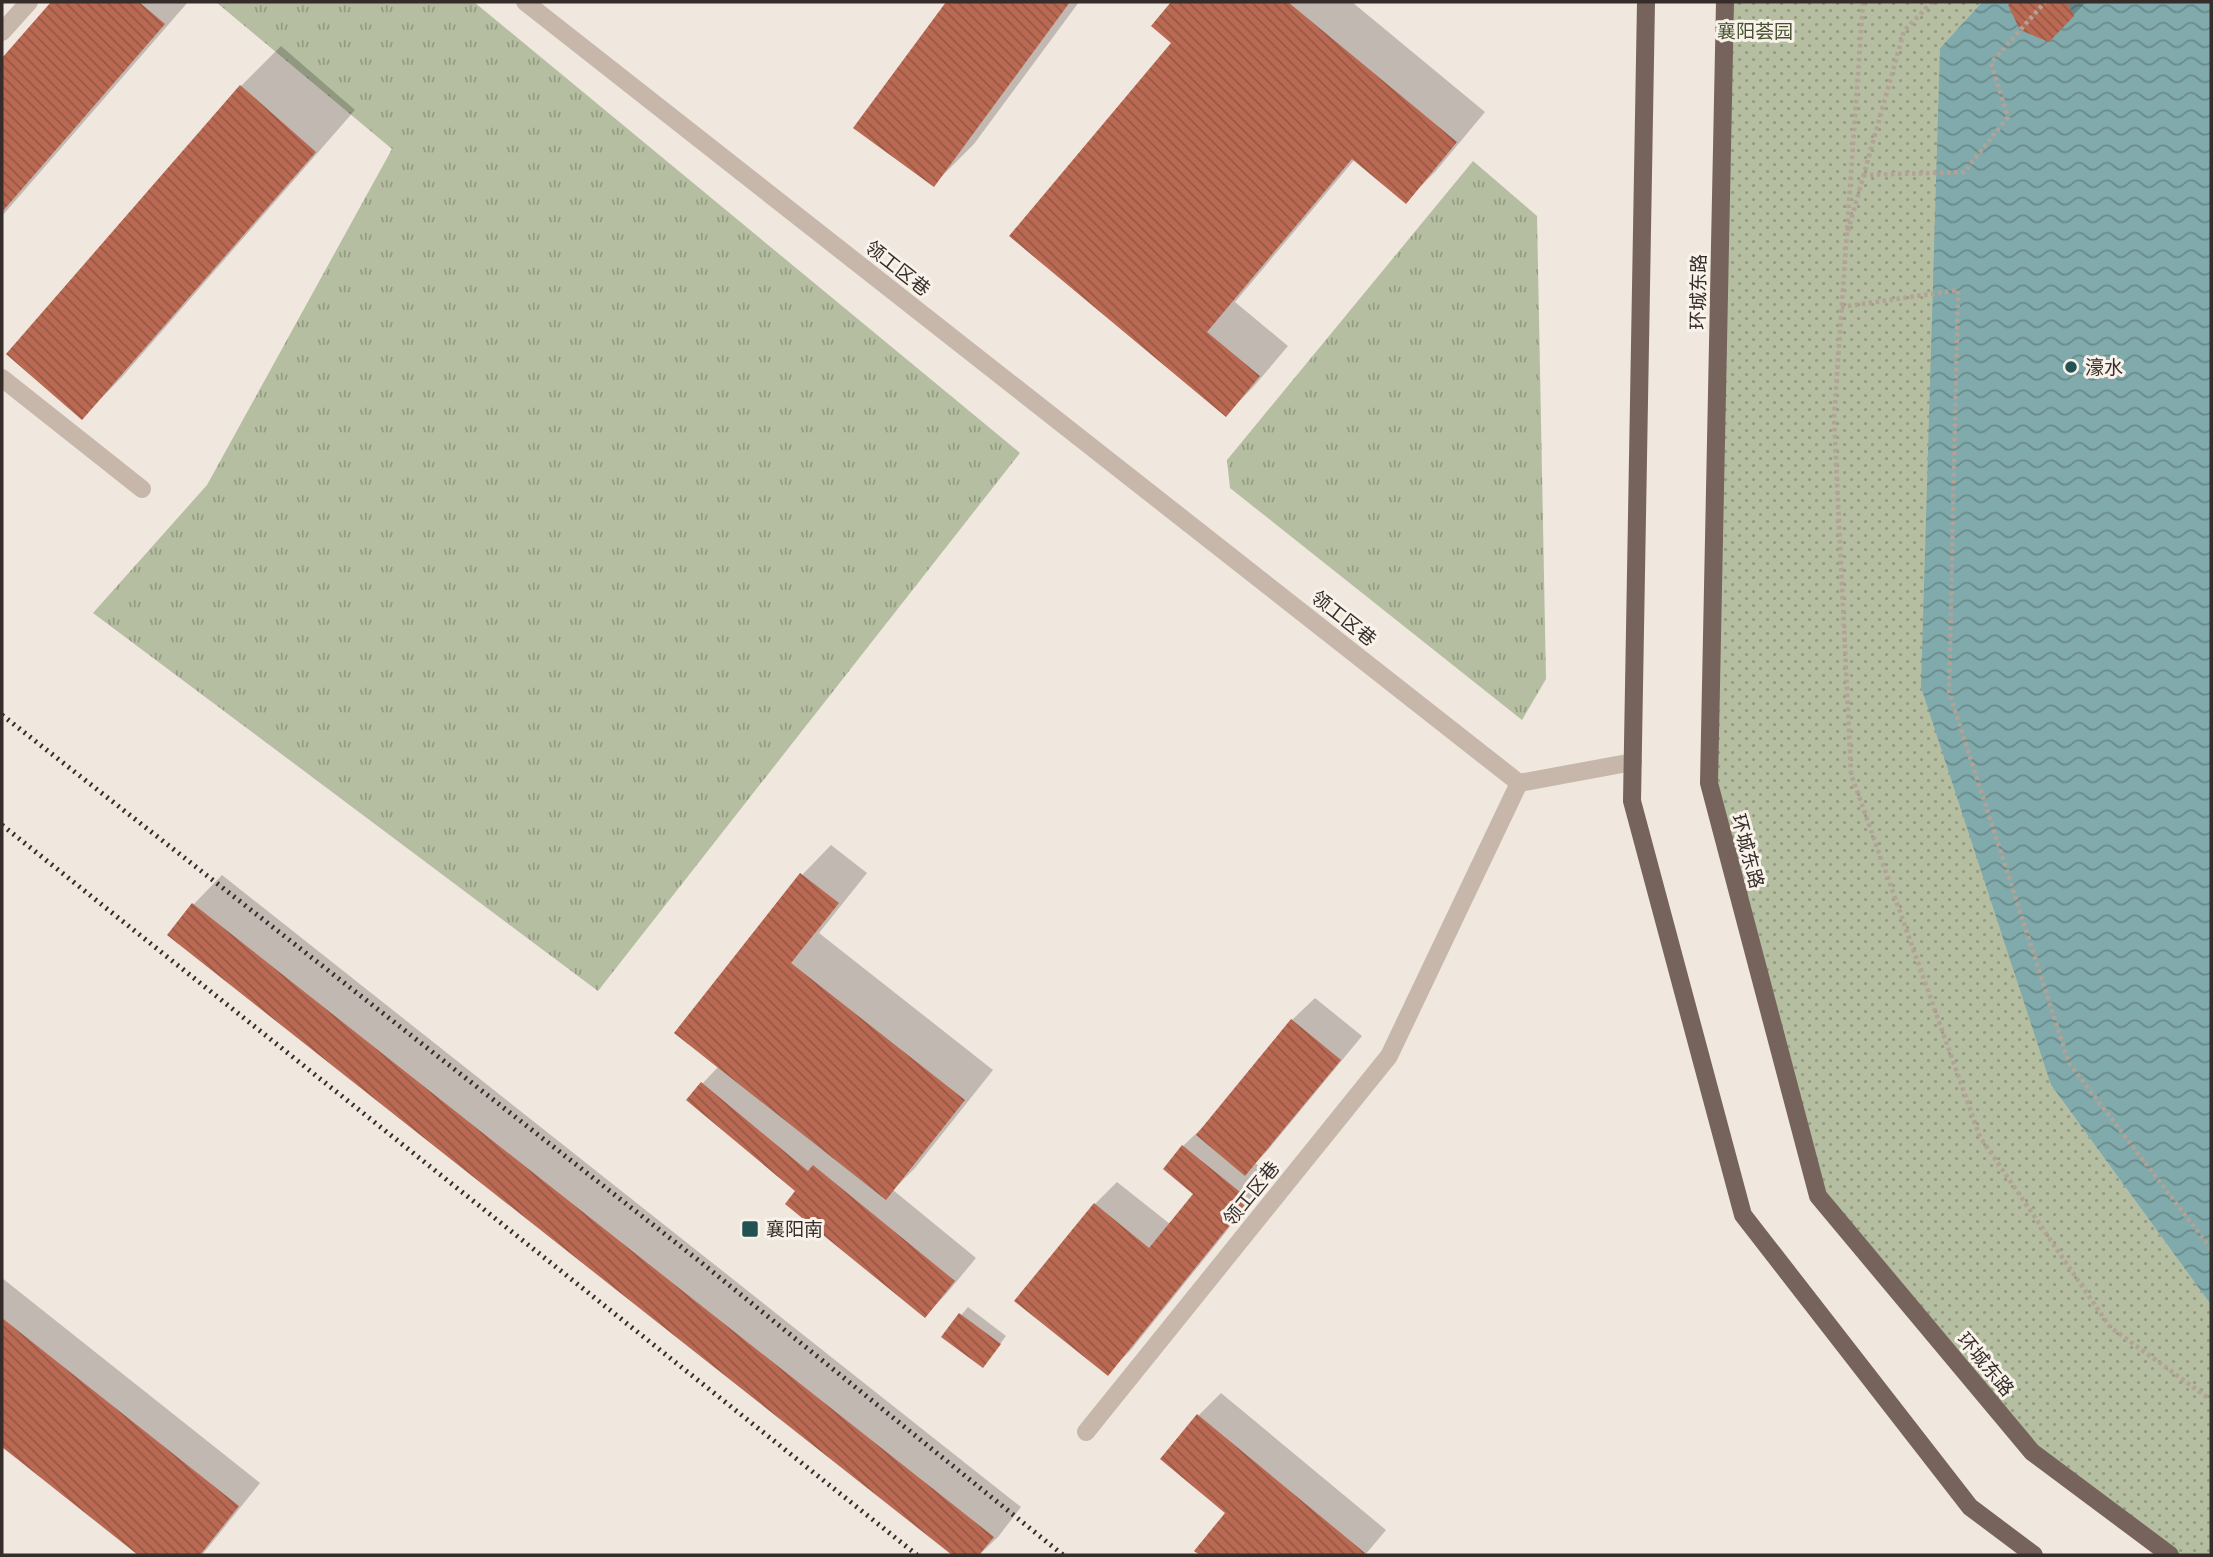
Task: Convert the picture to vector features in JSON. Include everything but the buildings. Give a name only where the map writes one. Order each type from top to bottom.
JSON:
[{"type":"main road","points":[[1646,2],[1632,801],[1744,1215],[1970,1507],[2034,1555]]},
{"type":"main road","name":"环城东路","points":[[1725,2],[1709,783],[1818,1196],[2032,1452],[2170,1555]]},
{"type":"street","points":[[2,32],[29,2]]},
{"type":"street","name":"领工区巷","points":[[525,2],[1519,783],[1389,1056],[1086,1432]]},
{"type":"street","points":[[2,378],[142,489]]},
{"type":"street","points":[[1519,783],[1633,762]]},
{"type":"path","points":[[1863,2],[1833,418],[1851,774],[1980,1137],[2110,1327],[2211,1400]]},
{"type":"path","points":[[1846,240],[1904,32],[1932,2]]},
{"type":"path","points":[[1863,175],[1965,172],[2008,117],[1991,63],[2045,2]]},
{"type":"path","points":[[1842,307],[1958,290],[1949,692],[2069,1063],[2211,1249]]},
{"type":"green space","points":[[216,2],[474,2],[1020,453],[598,991],[93,613],[207,485],[392,149]]},
{"type":"green space","name":"襄阳荟园","points":[[1725,2],[1982,2],[1940,48],[2051,1085],[2211,1305],[2211,1555],[2170,1555],[2032,1452],[1818,1196],[1709,783]]},
{"type":"green space","points":[[1473,161],[1537,216],[1546,679],[1522,720],[1230,488],[1227,460]]},
{"type":"water","name":"濠水","points":[[1982,2],[2211,2],[2211,1305],[2051,1085],[1921,687],[1940,48]]},
{"type":"railway","points":[[2,715],[698,1260],[1063,1555]]},
{"type":"railway","points":[[2,825],[917,1555]]},
{"type":"place","name":"濠水","points":[[2071,367]]},
{"type":"place","name":"襄阳南","points":[[750,1229]]}]
